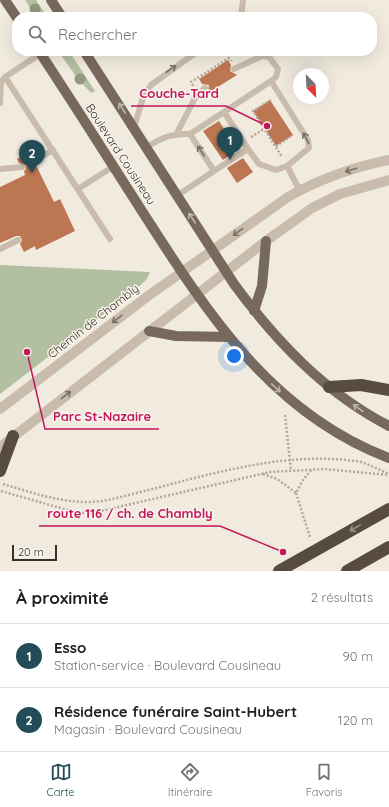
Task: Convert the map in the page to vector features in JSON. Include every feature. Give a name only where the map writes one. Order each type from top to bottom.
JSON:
[{"type":"highway","points":[[328,387],[361,385],[389,390]]},
{"type":"highway","points":[[0,471],[13,436]]},
{"type":"highway","points":[[279,571],[389,509]]},
{"type":"highway","points":[[347,571],[389,547]]},
{"type":"main road","points":[[5,0],[13,12]]},
{"type":"main road","points":[[51,0],[59,12]]},
{"type":"main road","name":"Boulevard Cousineau","points":[[43,56],[181,272]]},
{"type":"main road","name":"Boulevard Cousineau","points":[[87,56],[213,251]]},
{"type":"main road","points":[[254,311],[262,286],[266,241]]},
{"type":"main road","points":[[213,251],[254,311],[290,352],[328,387],[389,426]]},
{"type":"main road","points":[[181,272],[229,336],[268,381],[304,412],[340,436],[359,446],[389,458]]},
{"type":"main road","points":[[149,332],[176,336],[229,336]]},
{"type":"street","name":"Chemin de Chambly","points":[[0,409],[181,272],[300,190],[338,174],[389,160]]},
{"type":"street","points":[[0,447],[266,241],[312,208],[332,197],[355,188],[389,180]]},
{"type":"lane","points":[[242,12],[243,0]]},
{"type":"lane","points":[[0,102],[1,82],[5,77],[34,56]]},
{"type":"lane","points":[[134,127],[143,98],[151,84],[191,56]]},
{"type":"lane","points":[[147,148],[161,138],[177,133],[190,134],[271,81],[276,77],[278,69],[272,60],[266,56],[258,57],[234,67]]},
{"type":"lane","points":[[5,77],[110,238]]},
{"type":"lane","points":[[224,112],[258,164],[268,169],[276,170],[287,166],[308,150],[309,142],[271,81]]},
{"type":"lane","points":[[177,133],[196,96],[205,88]]},
{"type":"lane","points":[[190,134],[214,171]]},
{"type":"lane","points":[[178,196],[248,149]]},
{"type":"lane","points":[[34,161],[53,150]]},
{"type":"lane","points":[[78,189],[114,166]]},
{"type":"lane","points":[[287,166],[300,190]]},
{"type":"lane","points":[[0,170],[22,167]]},
{"type":"lane","points":[[0,249],[18,240]]},
{"type":"path","points":[[195,90],[191,82],[229,58],[234,67]]},
{"type":"path","points":[[274,106],[270,100],[253,112],[276,146],[293,135],[290,129]]},
{"type":"path","points":[[244,142],[264,129]]},
{"type":"path","points":[[284,415],[292,470]]},
{"type":"path","points":[[4,484],[79,504],[96,503],[249,466],[290,460],[357,461],[389,475]]},
{"type":"path","points":[[1,491],[78,513],[92,513],[261,473],[312,468],[341,469],[389,475]]},
{"type":"path","points":[[296,493],[312,468]]},
{"type":"path","points":[[261,473],[277,479],[296,493],[310,536]]},
{"type":"green space","points":[[25,0],[36,0],[44,12],[33,12]]},
{"type":"green space","points":[[62,56],[72,56],[95,91],[91,93],[78,79]]},
{"type":"green space","points":[[0,265],[150,272],[147,279],[135,290],[0,394]]},
{"type":"building","points":[[228,60],[231,65],[230,71],[237,75],[208,93],[209,85],[202,84],[199,79]]},
{"type":"building","points":[[270,100],[293,135],[276,146],[253,111]]},
{"type":"building","points":[[219,121],[238,150],[223,160],[203,131]]},
{"type":"building","points":[[30,153],[32,157],[30,164],[36,165],[54,202],[60,199],[75,231],[36,250],[35,246],[24,252],[20,244],[22,240],[20,236],[16,236],[0,243],[0,187],[25,175],[24,171],[26,169],[26,165],[19,163],[17,159]]},
{"type":"building","points":[[243,158],[253,172],[237,183],[227,168]]},
{"type":"place","name":"Couche-Tard","points":[[267,126]]},
{"type":"place","name":"Esso","points":[[230,160]]},
{"type":"place","name":"Résidence funéraire Saint-Hubert","points":[[32,173]]},
{"type":"place","name":"Parc St-Nazaire","points":[[27,352]]},
{"type":"place","name":"route 116 / ch. de Chambly","points":[[283,552]]}]
